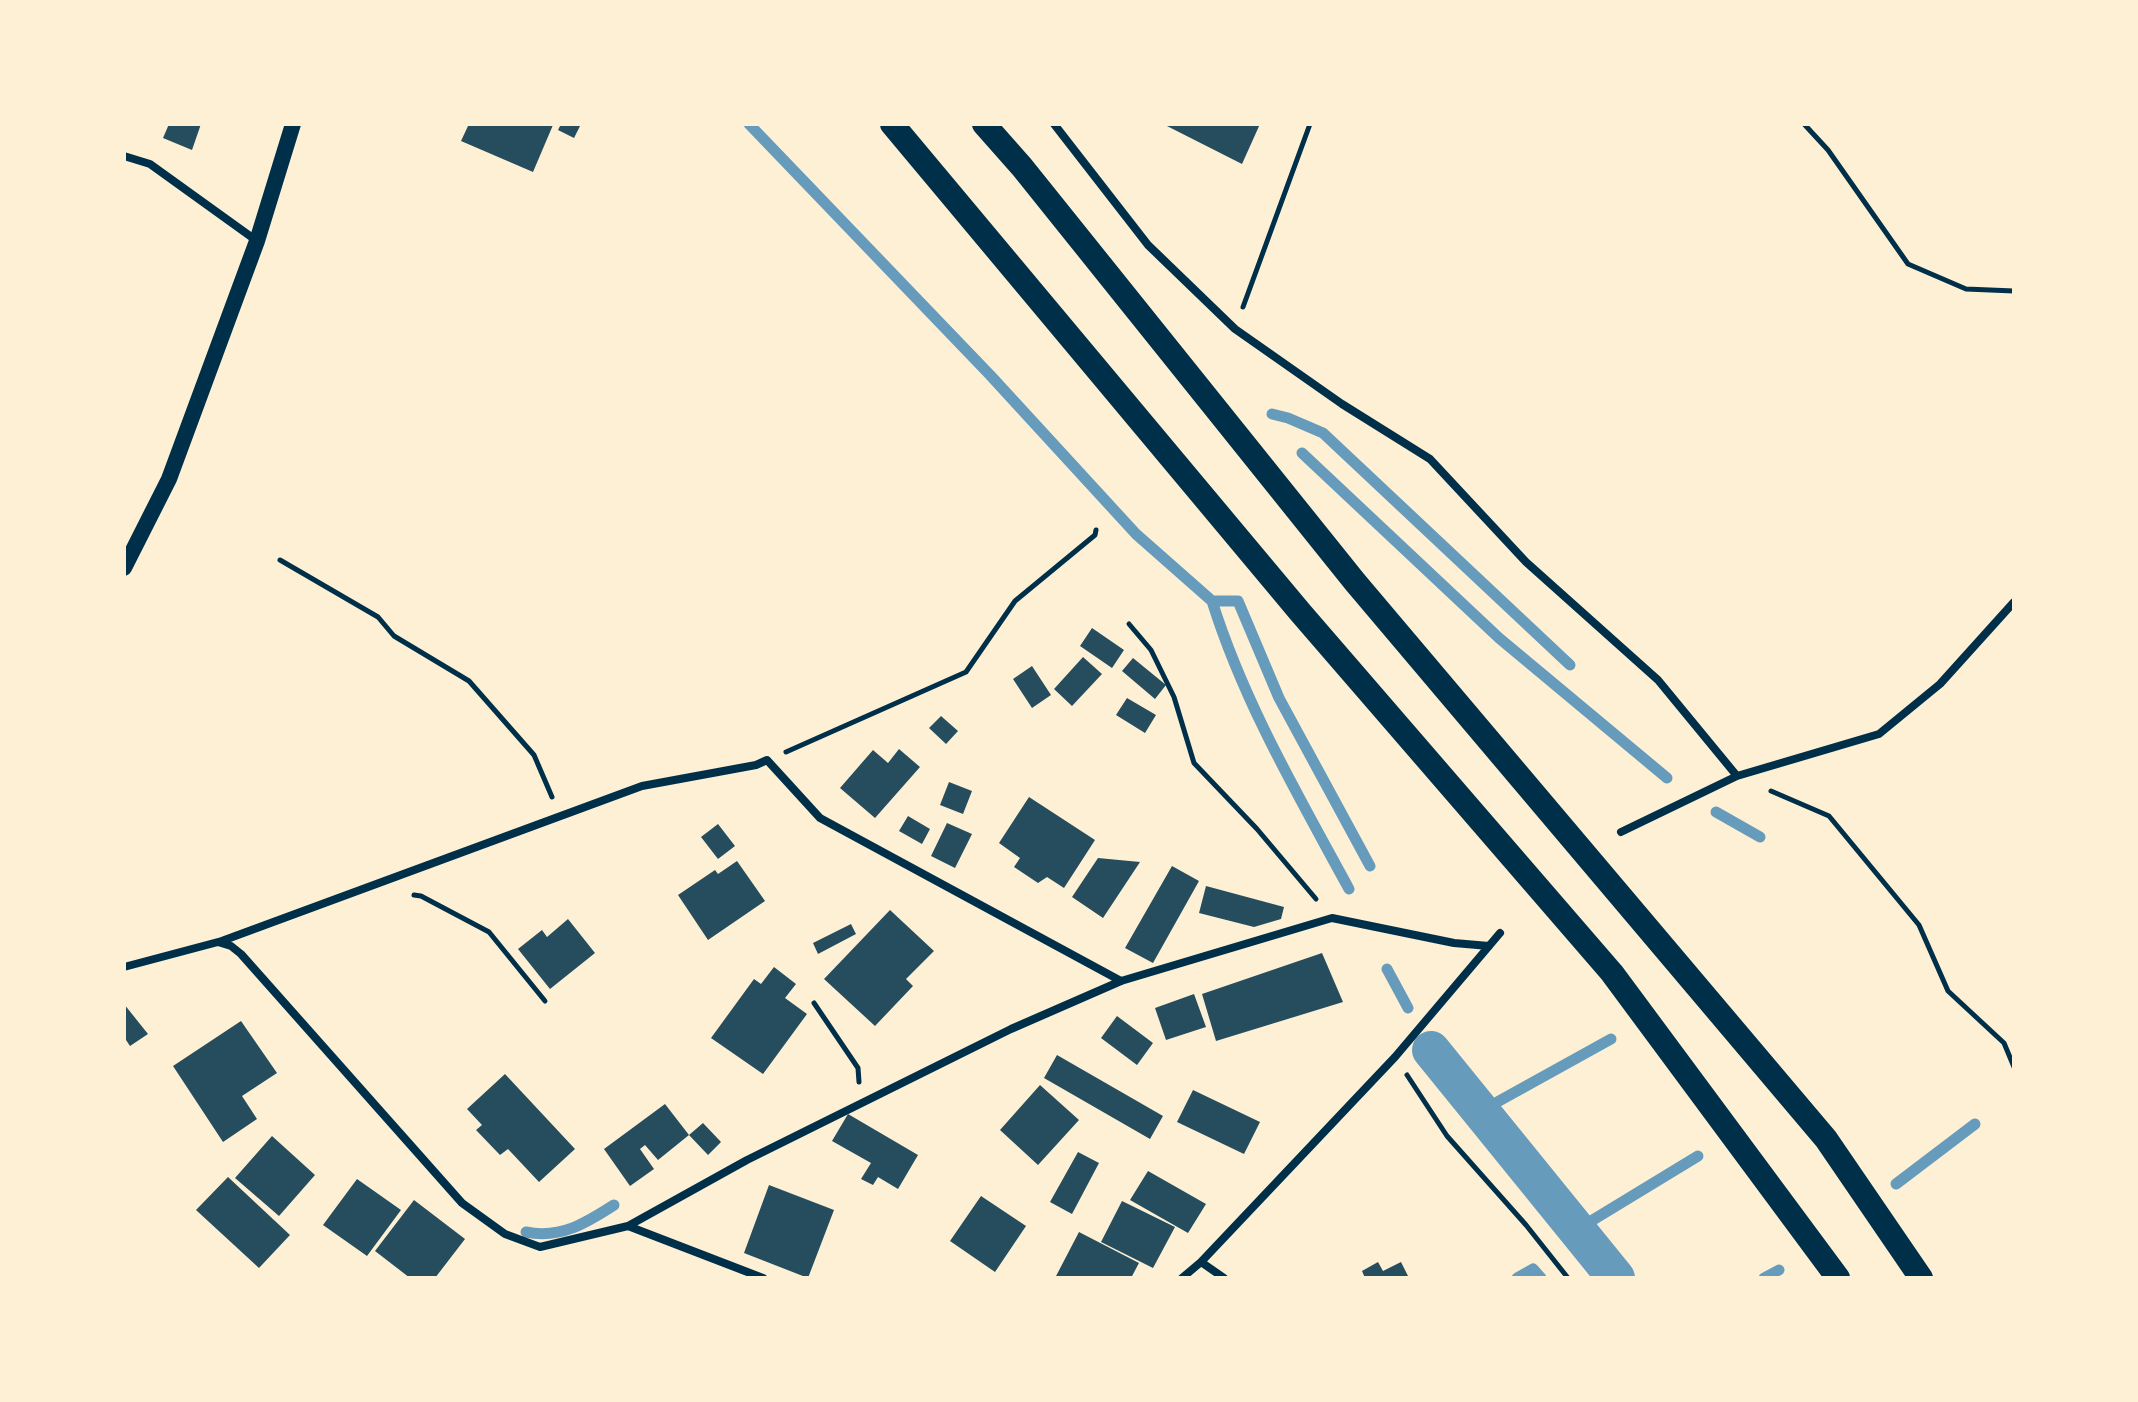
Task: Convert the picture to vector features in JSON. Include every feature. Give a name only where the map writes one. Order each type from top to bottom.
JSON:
[{"type":"highway","points":[[892,124],[1300,612],[1612,973],[1838,1278]]},
{"type":"highway","points":[[984,124],[1022,167],[1355,582],[1826,1139],[1921,1278]]},
{"type":"main road","points":[[124,568],[169,479],[257,241],[293,124]]},
{"type":"street","points":[[1054,124],[1148,245],[1235,329],[1342,404],[1430,459],[1526,562],[1658,680],[1737,776]]},
{"type":"street","points":[[124,156],[150,164],[257,241]]},
{"type":"street","points":[[1621,832],[1737,776],[1879,734],[1940,684],[2014,602]]},
{"type":"street","points":[[124,967],[218,942],[642,786],[756,765],[767,760],[820,818],[1121,981]]},
{"type":"street","points":[[218,942],[231,946],[241,954],[462,1203],[505,1234],[540,1247],[628,1226],[747,1160],[861,1103],[1011,1029],[1121,981],[1332,918],[1454,943],[1489,946]]},
{"type":"street","points":[[1182,1278],[1201,1262],[1395,1057],[1500,933]]},
{"type":"street","points":[[628,1226],[763,1278]]},
{"type":"street","points":[[1201,1262],[1224,1278]]},
{"type":"path","points":[[1235,329],[1310,124]]},
{"type":"path","points":[[1804,124],[1828,150],[1908,264],[1966,289],[2014,291]]},
{"type":"path","points":[[767,760],[966,672],[1015,601],[1095,535],[1096,530]]},
{"type":"path","points":[[280,560],[378,617],[394,636],[469,681],[534,755],[560,816]]},
{"type":"path","points":[[1129,624],[1151,650],[1174,697],[1194,763],[1257,829],[1332,918]]},
{"type":"path","points":[[1737,776],[1829,816],[1919,925],[1948,991],[2004,1043],[2014,1067]]},
{"type":"path","points":[[370,886],[421,896],[489,932],[545,1001]]},
{"type":"path","points":[[814,1003],[858,1068],[861,1103]]},
{"type":"path","points":[[1395,1057],[1447,1136],[1526,1225],[1568,1278]]},
{"type":"building","points":[[169,124],[201,124],[192,150],[163,138]]},
{"type":"building","points":[[462,124],[553,125],[533,172],[461,141],[468,126]]},
{"type":"building","points":[[561,124],[581,124],[574,138],[558,130]]},
{"type":"building","points":[[1163,124],[1260,124],[1242,164]]},
{"type":"building","points":[[1092,628],[1124,650],[1112,668],[1080,646]]},
{"type":"building","points":[[1083,657],[1102,674],[1072,706],[1054,689]]},
{"type":"building","points":[[1133,658],[1166,685],[1155,699],[1122,671]]},
{"type":"building","points":[[1032,666],[1051,695],[1032,708],[1013,679]]},
{"type":"building","points":[[1127,698],[1156,715],[1145,733],[1116,715]]},
{"type":"building","points":[[941,716],[958,731],[946,744],[929,728]]},
{"type":"building","points":[[899,749],[920,767],[875,818],[840,788],[873,750],[888,763]]},
{"type":"building","points":[[949,782],[972,791],[963,814],[940,805]]},
{"type":"building","points":[[1029,797],[1095,840],[1064,888],[1047,877],[1038,883],[1014,867],[1020,858],[999,843]]},
{"type":"building","points":[[908,816],[930,829],[922,844],[899,831]]},
{"type":"building","points":[[947,823],[972,834],[955,868],[931,856]]},
{"type":"building","points":[[718,824],[735,846],[718,859],[701,837]]},
{"type":"building","points":[[1098,858],[1140,862],[1103,918],[1072,897]]},
{"type":"building","points":[[737,861],[765,901],[708,940],[678,895],[715,870],[718,874]]},
{"type":"building","points":[[1172,866],[1199,881],[1153,963],[1125,948]]},
{"type":"building","points":[[1206,886],[1284,907],[1281,919],[1254,927],[1199,913]]},
{"type":"building","points":[[890,910],[934,951],[906,979],[913,986],[875,1026],[824,979]]},
{"type":"building","points":[[568,919],[595,953],[550,989],[518,949],[542,930],[547,937]]},
{"type":"building","points":[[851,924],[856,934],[818,954],[813,943]]},
{"type":"building","points":[[1322,953],[1343,1002],[1216,1041],[1202,994]]},
{"type":"building","points":[[774,967],[796,984],[785,998],[807,1014],[763,1074],[711,1038],[754,979],[761,984]]},
{"type":"building","points":[[1194,994],[1206,1027],[1166,1040],[1155,1008]]},
{"type":"building","points":[[124,1004],[148,1034],[130,1046],[124,1037]]},
{"type":"building","points":[[1117,1016],[1153,1043],[1137,1065],[1101,1038]]},
{"type":"building","points":[[241,1021],[277,1073],[242,1096],[257,1119],[223,1142],[173,1066]]},
{"type":"building","points":[[1057,1055],[1163,1116],[1150,1139],[1044,1078]]},
{"type":"building","points":[[505,1074],[575,1149],[539,1182],[508,1149],[500,1155],[476,1130],[482,1125],[467,1109]]},
{"type":"building","points":[[1040,1085],[1079,1120],[1038,1165],[1000,1130]]},
{"type":"building","points":[[1193,1090],[1260,1122],[1244,1154],[1177,1122]]},
{"type":"building","points":[[665,1104],[689,1135],[658,1160],[645,1145],[640,1149],[654,1169],[630,1186],[604,1149]]},
{"type":"building","points":[[848,1114],[918,1155],[898,1189],[878,1177],[873,1185],[861,1179],[871,1163],[832,1141]]},
{"type":"building","points":[[703,1123],[721,1142],[708,1155],[689,1135]]},
{"type":"building","points":[[272,1136],[315,1175],[279,1216],[235,1178]]},
{"type":"building","points":[[1078,1152],[1099,1163],[1072,1214],[1050,1202]]},
{"type":"building","points":[[1148,1171],[1206,1204],[1188,1233],[1130,1200]]},
{"type":"building","points":[[228,1177],[290,1235],[259,1268],[196,1210]]},
{"type":"building","points":[[357,1179],[401,1210],[367,1256],[323,1225]]},
{"type":"building","points":[[769,1185],[834,1210],[808,1278],[744,1253]]},
{"type":"building","points":[[981,1196],[1026,1226],[995,1272],[950,1241]]},
{"type":"building","points":[[414,1200],[465,1239],[435,1278],[410,1278],[375,1251]]},
{"type":"building","points":[[1122,1201],[1175,1227],[1153,1268],[1101,1242]]},
{"type":"building","points":[[1079,1232],[1139,1263],[1131,1278],[1055,1278]]},
{"type":"building","points":[[1378,1262],[1383,1271],[1401,1262],[1409,1278],[1365,1278],[1362,1271]]},
{"type":"waterway","points":[[749,124],[990,375],[1136,534],[1212,601],[1238,601],[1279,698],[1370,866]]},
{"type":"waterway","points":[[1272,414],[1323,433],[1570,665]]},
{"type":"waterway","points":[[1302,453],[1499,638],[1667,778]]},
{"type":"waterway","points":[[1212,601],[1256,712],[1349,889]]},
{"type":"waterway","points":[[1716,812],[1760,837]]},
{"type":"waterway","points":[[1387,969],[1408,1008]]},
{"type":"waterway","points":[[1481,1111],[1611,1039]]},
{"type":"waterway","points":[[1431,1050],[1616,1278]]},
{"type":"waterway","points":[[1896,1184],[1975,1124]]},
{"type":"waterway","points":[[1578,1229],[1698,1156]]},
{"type":"waterway","points":[[526,1232],[551,1233],[573,1228],[614,1205]]},
{"type":"waterway","points":[[1517,1278],[1533,1269],[1541,1278]]},
{"type":"waterway","points":[[1764,1278],[1779,1270]]}]
